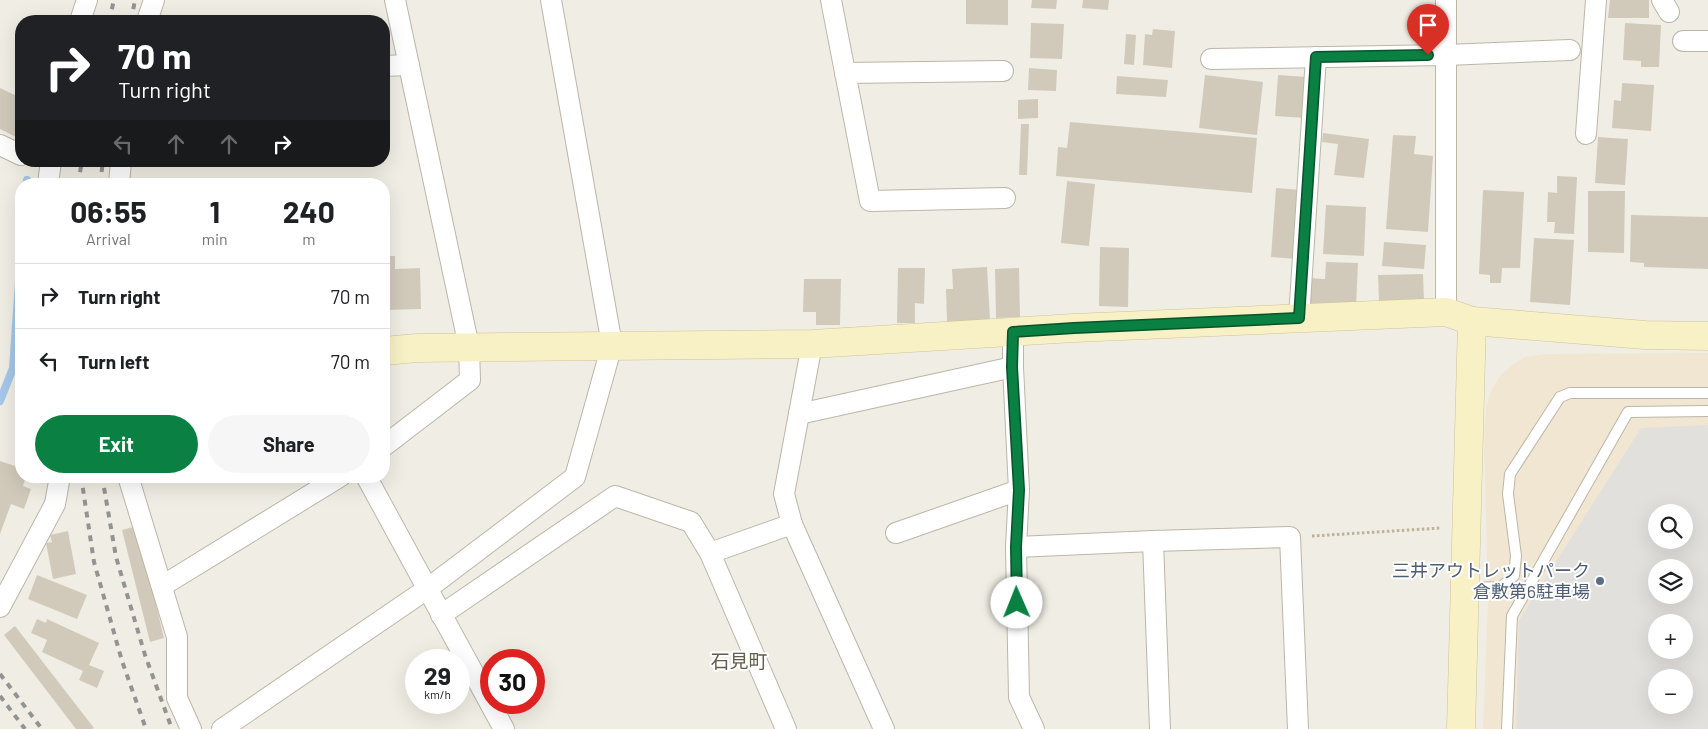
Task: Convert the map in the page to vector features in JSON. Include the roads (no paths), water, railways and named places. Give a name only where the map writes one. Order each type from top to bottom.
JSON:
[{"type":"street","points":[[82,15],[87,0]]},
{"type":"street","points":[[149,15],[154,0]]},
{"type":"street","points":[[390,441],[470,380],[469,347],[395,0]]},
{"type":"street","points":[[222,729],[427,589],[575,478],[612,345],[551,0]]},
{"type":"street","points":[[830,0],[870,201],[1005,198]]},
{"type":"street","points":[[1446,0],[1446,312]]},
{"type":"street","points":[[1586,134],[1596,0]]},
{"type":"street","points":[[1683,41],[1708,41]]},
{"type":"street","points":[[1211,58],[1446,55],[1570,50]]},
{"type":"street","points":[[1299,318],[1316,57]]},
{"type":"street","points":[[390,66],[409,65]]},
{"type":"street","points":[[845,73],[1003,71]]},
{"type":"street","points":[[0,145],[15,152]]},
{"type":"street","points":[[390,350],[469,347],[812,344],[1074,328],[1446,312],[1472,321],[1645,335],[1708,336]]},
{"type":"street","points":[[1460,729],[1472,321]]},
{"type":"street","points":[[1013,332],[1012,367],[1019,490],[1016,547],[1019,697],[1034,729]]},
{"type":"street","points":[[812,344],[784,494],[792,524],[884,729]]},
{"type":"street","points":[[799,414],[1012,367]]},
{"type":"street","points":[[0,607],[55,504],[59,483]]},
{"type":"street","points":[[130,483],[176,637],[177,698],[191,729]]},
{"type":"street","points":[[162,586],[330,483]]},
{"type":"street","points":[[370,483],[504,729]]},
{"type":"street","points":[[896,533],[1019,490]]},
{"type":"street","points":[[441,615],[615,496],[691,522],[710,553],[786,729]]},
{"type":"street","points":[[128,528],[137,505]]},
{"type":"street","points":[[710,553],[792,524]]},
{"type":"street","points":[[1016,547],[1290,537],[1298,729]]},
{"type":"street","points":[[1153,541],[1160,729]]},
{"type":"lane","points":[[1465,588],[1501,587],[1514,576],[1516,556],[1508,494],[1510,474],[1560,397],[1570,393],[1708,393]]},
{"type":"lane","points":[[1507,729],[1512,616],[1628,412],[1708,411]]},
{"type":"waterway","points":[[0,401],[13,368],[15,339]]},
{"type":"railway","points":[[110,15],[114,0]]},
{"type":"railway","points":[[132,15],[135,0]]},
{"type":"railway","points":[[79,178],[81,167]]},
{"type":"railway","points":[[101,178],[102,167]]},
{"type":"railway","points":[[82,483],[94,562],[122,661],[146,729]]},
{"type":"railway","points":[[103,483],[116,557],[145,655],[172,729]]},
{"type":"railway","points":[[0,674],[42,729]]},
{"type":"railway","points":[[0,696],[25,729]]},
{"type":"place","name":"三井アウトレットパーク 倉敷第6駐車場","points":[[1600,581]]},
{"type":"district","name":"石見町","points":[[739,661]]}]
